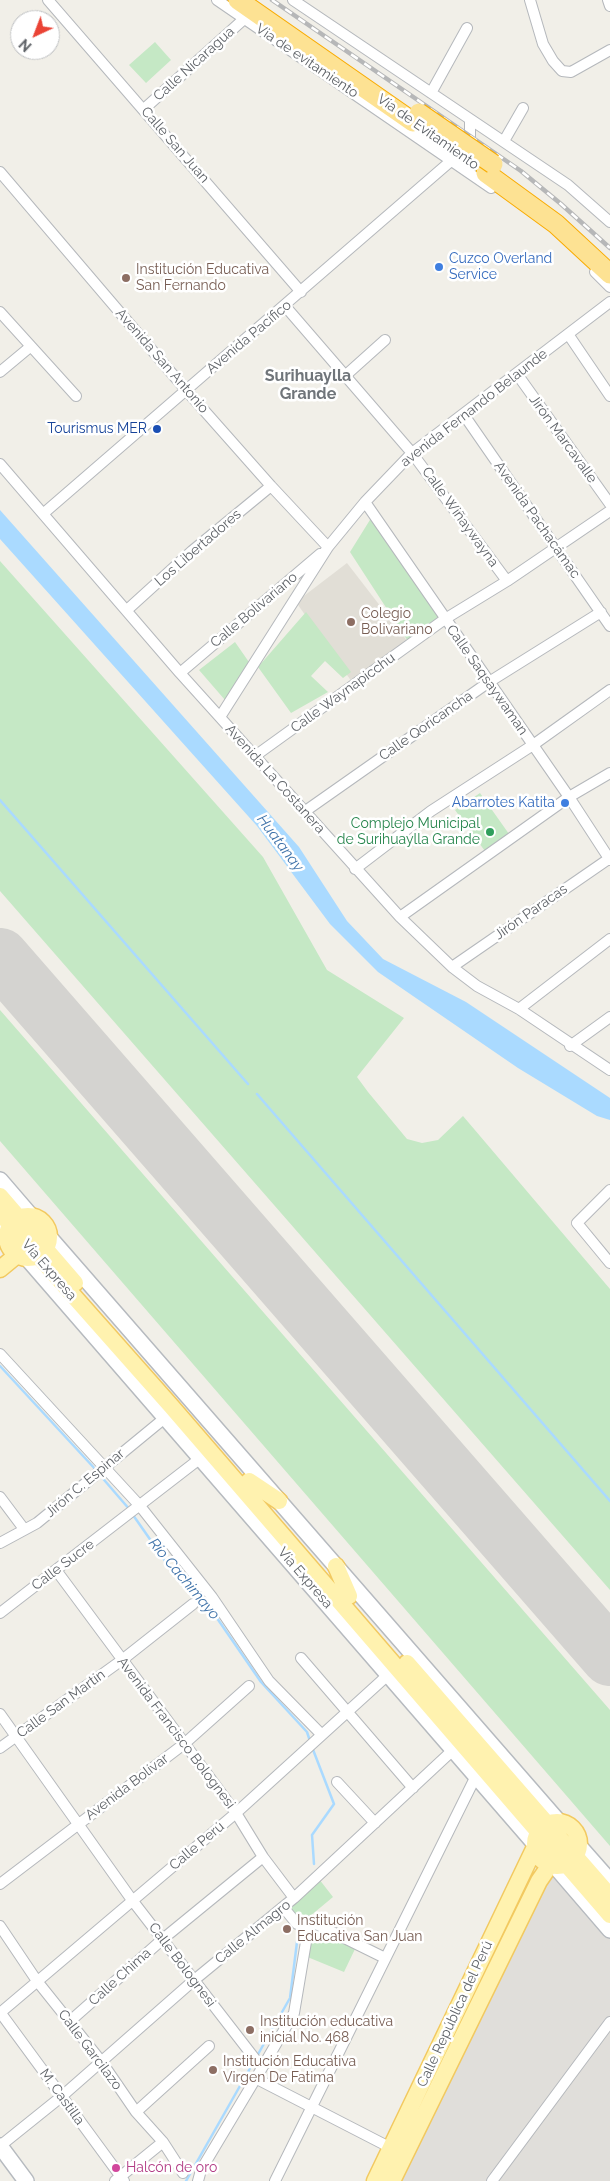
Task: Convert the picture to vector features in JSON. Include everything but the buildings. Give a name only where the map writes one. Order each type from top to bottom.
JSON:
[{"type":"highway","name":"Vía de Evitamiento","points":[[238,0],[564,216],[610,260]]},
{"type":"highway","name":"Vía de Evitamiento","points":[[256,0],[416,118]]},
{"type":"highway","name":"Vía de Evitamiento","points":[[489,168],[556,224],[610,274]]},
{"type":"main road","name":"Vía Expresa","points":[[0,1180],[20,1238],[245,1484],[565,1859],[610,1915]]},
{"type":"main road","name":"Vía Expresa","points":[[0,1196],[20,1238],[166,1417],[476,1776],[543,1834]]},
{"type":"main road","name":"Vía Expresa","points":[[20,1238],[279,1501],[336,1566],[543,1834],[540,1858],[565,1859],[610,1881]]},
{"type":"main road","points":[[0,1269],[20,1238]]},
{"type":"main road","points":[[245,1484],[279,1501]]},
{"type":"main road","points":[[245,1484],[257,1521]]},
{"type":"main road","points":[[336,1566],[345,1600]]},
{"type":"main road","points":[[311,1584],[345,1600]]},
{"type":"main road","name":"Calle República del Perú","points":[[392,2181],[398,2151],[543,1834]]},
{"type":"main road","name":"Vía Expresa","points":[[565,1859],[610,1896]]},
{"type":"main road","name":"Vía Expresa","points":[[565,1859],[610,1930]]},
{"type":"main road","name":"Calle República del Perú","points":[[375,2181],[398,2151],[538,1881],[565,1859]]},
{"type":"main road","points":[[0,2146],[26,2181]]},
{"type":"street","name":"Calle San Juan","points":[[48,0],[301,292]]},
{"type":"street","name":"Via de evitamiento","points":[[217,0],[536,219],[610,287]]},
{"type":"street","points":[[293,0],[568,185],[610,222]]},
{"type":"street","points":[[530,0],[543,44],[562,71],[571,72],[610,50]]},
{"type":"street","points":[[608,0],[610,6]]},
{"type":"street","name":"Calle Nicaragua","points":[[144,110],[244,19]]},
{"type":"street","points":[[431,93],[467,28]]},
{"type":"street","points":[[504,141],[523,108]]},
{"type":"street","name":"Avenida Pacífico","points":[[44,513],[452,160],[470,136],[470,120]]},
{"type":"street","name":"Avenida San Antonio","points":[[0,172],[186,390],[328,547]]},
{"type":"street","name":"avenida Fernando Belaunde","points":[[328,547],[365,502],[412,453],[610,302]]},
{"type":"street","points":[[285,306],[412,453]]},
{"type":"street","points":[[0,312],[76,396]]},
{"type":"street","points":[[568,334],[610,396]]},
{"type":"street","points":[[346,375],[385,340]]},
{"type":"street","points":[[0,372],[30,346]]},
{"type":"street","name":"Jirón Marcavalle","points":[[517,374],[610,504]]},
{"type":"street","name":"Avenida Pachacámac","points":[[464,415],[610,626]]},
{"type":"street","name":"Calle Wiñaywayna","points":[[412,453],[507,581]]},
{"type":"street","name":"Avenida La Costanera","points":[[0,464],[180,673],[354,869],[400,917],[452,967],[477,986],[518,1009],[570,1046],[610,1070]]},
{"type":"street","name":"Los Libertadores","points":[[127,610],[192,550],[271,486]]},
{"type":"street","name":"Calle Saqsaywaman","points":[[365,502],[610,859]]},
{"type":"street","name":"Calle Waynapicchu","points":[[255,756],[445,620],[507,581],[610,511]]},
{"type":"street","points":[[220,717],[328,547]]},
{"type":"street","name":"Calle Bolivariano","points":[[180,673],[328,547]]},
{"type":"street","name":"Calle Qoricancha","points":[[304,812],[489,682],[601,612]]},
{"type":"street","points":[[354,869],[431,812],[532,745],[610,690]]},
{"type":"street","points":[[400,917],[569,797],[610,773]]},
{"type":"street","name":"Jirón Paracas","points":[[452,967],[610,859]]},
{"type":"street","points":[[518,1009],[610,939]]},
{"type":"street","points":[[570,1046],[610,1017]]},
{"type":"street","points":[[610,1190],[577,1220],[577,1224],[610,1263]]},
{"type":"street","points":[[0,1354],[134,1511],[212,1597],[269,1681],[319,1738]]},
{"type":"street","name":"Jirón C. Espinar","points":[[0,1542],[37,1523],[50,1514],[166,1417]]},
{"type":"street","name":"Calle Sucre","points":[[0,1613],[202,1457]]},
{"type":"street","points":[[0,1497],[24,1529]]},
{"type":"street","name":"Avenida Francisco Bolognesi","points":[[56,1570],[236,1814],[263,1857],[294,1898]]},
{"type":"street","name":"Calle San Martín","points":[[0,1748],[122,1660],[193,1604]]},
{"type":"street","points":[[301,1658],[413,1788]]},
{"type":"street","name":"Calle Perú","points":[[0,2013],[236,1814],[389,1674]]},
{"type":"street","name":"Avenida Bolívar","points":[[0,1884],[184,1744],[249,1686]]},
{"type":"street","name":"Calle Bolognesi","points":[[0,1714],[132,1900],[164,1938],[193,1981],[260,2066]]},
{"type":"street","name":"Calle Almagro","points":[[0,2146],[62,2097],[193,1981],[294,1898],[453,1750]]},
{"type":"street","points":[[275,2181],[476,1776]]},
{"type":"street","points":[[337,1782],[375,1823]]},
{"type":"street","name":"Calle Chima","points":[[69,2022],[164,1938],[263,1857]]},
{"type":"street","points":[[283,1907],[302,1925]]},
{"type":"street","points":[[302,1925],[310,1921],[385,1958]]},
{"type":"street","points":[[198,2181],[201,2170],[256,2079],[260,2066],[294,2013],[302,1925]]},
{"type":"street","name":"Calle Garcilazo","points":[[0,1926],[37,1981],[101,2062],[136,2112],[163,2142],[183,2173]]},
{"type":"street","name":"M. Castilla","points":[[0,2013],[120,2179]]},
{"type":"street","points":[[492,2181],[610,2022]]},
{"type":"street","points":[[136,2112],[209,2046]]},
{"type":"street","points":[[256,2079],[398,2151]]},
{"type":"street","points":[[120,2179],[163,2142]]},
{"type":"shaded area","name":"Colegio Bolivariano","points":[[347,563],[408,642],[354,685],[296,602]]},
{"type":"shaded area","points":[[562,1864],[610,1919],[610,2181],[382,2181],[528,1880]]},
{"type":"green space","points":[[155,42],[171,60],[146,83],[129,65]]},
{"type":"green space","points":[[373,515],[446,621],[411,646],[350,552]]},
{"type":"green space","points":[[0,561],[263,857],[327,970],[404,1018],[357,1077],[407,1139],[422,1143],[438,1140],[463,1116],[610,1289],[610,1590],[0,891]]},
{"type":"green space","points":[[306,612],[351,672],[343,678],[325,661],[311,676],[328,692],[291,713],[258,667]]},
{"type":"green space","points":[[235,642],[251,665],[225,700],[199,670]]},
{"type":"green space","name":"Complejo Municipal de Surihuaylla Grande","points":[[480,793],[514,841],[490,858],[455,810]]},
{"type":"green space","points":[[0,1010],[610,1710],[610,1846],[0,1141]]},
{"type":"green space","points":[[319,1879],[333,1897],[303,1922],[288,1907]]},
{"type":"green space","points":[[317,1929],[355,1949],[344,1972],[305,1956]]},
{"type":"water","name":"Huatanay","points":[[0,510],[299,847],[347,921],[383,959],[466,1002],[610,1098],[610,1120],[597,1116],[518,1068],[378,972],[330,924],[257,826],[0,539]]},
{"type":"waterway","points":[[0,800],[248,1084]]},
{"type":"waterway","points":[[257,1094],[610,1501]]},
{"type":"waterway","name":"Río Cachimayo","points":[[0,1366],[96,1470]]},
{"type":"waterway","name":"Río Cachimayo","points":[[99,1474],[130,1510]]},
{"type":"waterway","name":"Río Cachimayo","points":[[133,1515],[168,1565],[210,1608],[261,1682],[307,1732],[310,1741]]},
{"type":"waterway","name":"Río Cachimayo","points":[[312,1747],[334,1804],[312,1835],[314,1864]]},
{"type":"waterway","name":"Río Cachimayo","points":[[257,2056],[290,1998],[299,1926]]},
{"type":"waterway","name":"Río Cachimayo","points":[[186,2181],[253,2063]]},
{"type":"runway","points":[[0,957],[610,1657]]},
{"type":"railway","points":[[272,0],[521,171],[610,248]]},
{"type":"place","name":"Cuzco Overland Service","points":[[439,267]]},
{"type":"place","name":"Institución Educativa San Fernando","points":[[126,278]]},
{"type":"place","name":"Tourismus MER","points":[[157,429]]},
{"type":"place","name":"Colegio Bolivariano","points":[[351,622]]},
{"type":"place","name":"Abarrotes Katita","points":[[565,803]]},
{"type":"place","name":"Complejo Municipal de Surihuaylla Grande","points":[[490,832]]},
{"type":"place","name":"Institución Educativa San Juan","points":[[287,1929]]},
{"type":"place","name":"Institución educativa inicial No. 468","points":[[250,2030]]},
{"type":"place","name":"Institución Educativa Virgen De Fatima","points":[[213,2070]]},
{"type":"place","name":"Halcón de oro","points":[[116,2168]]},
{"type":"district","name":"Surihuaylla Grande","points":[[308,385]]}]
